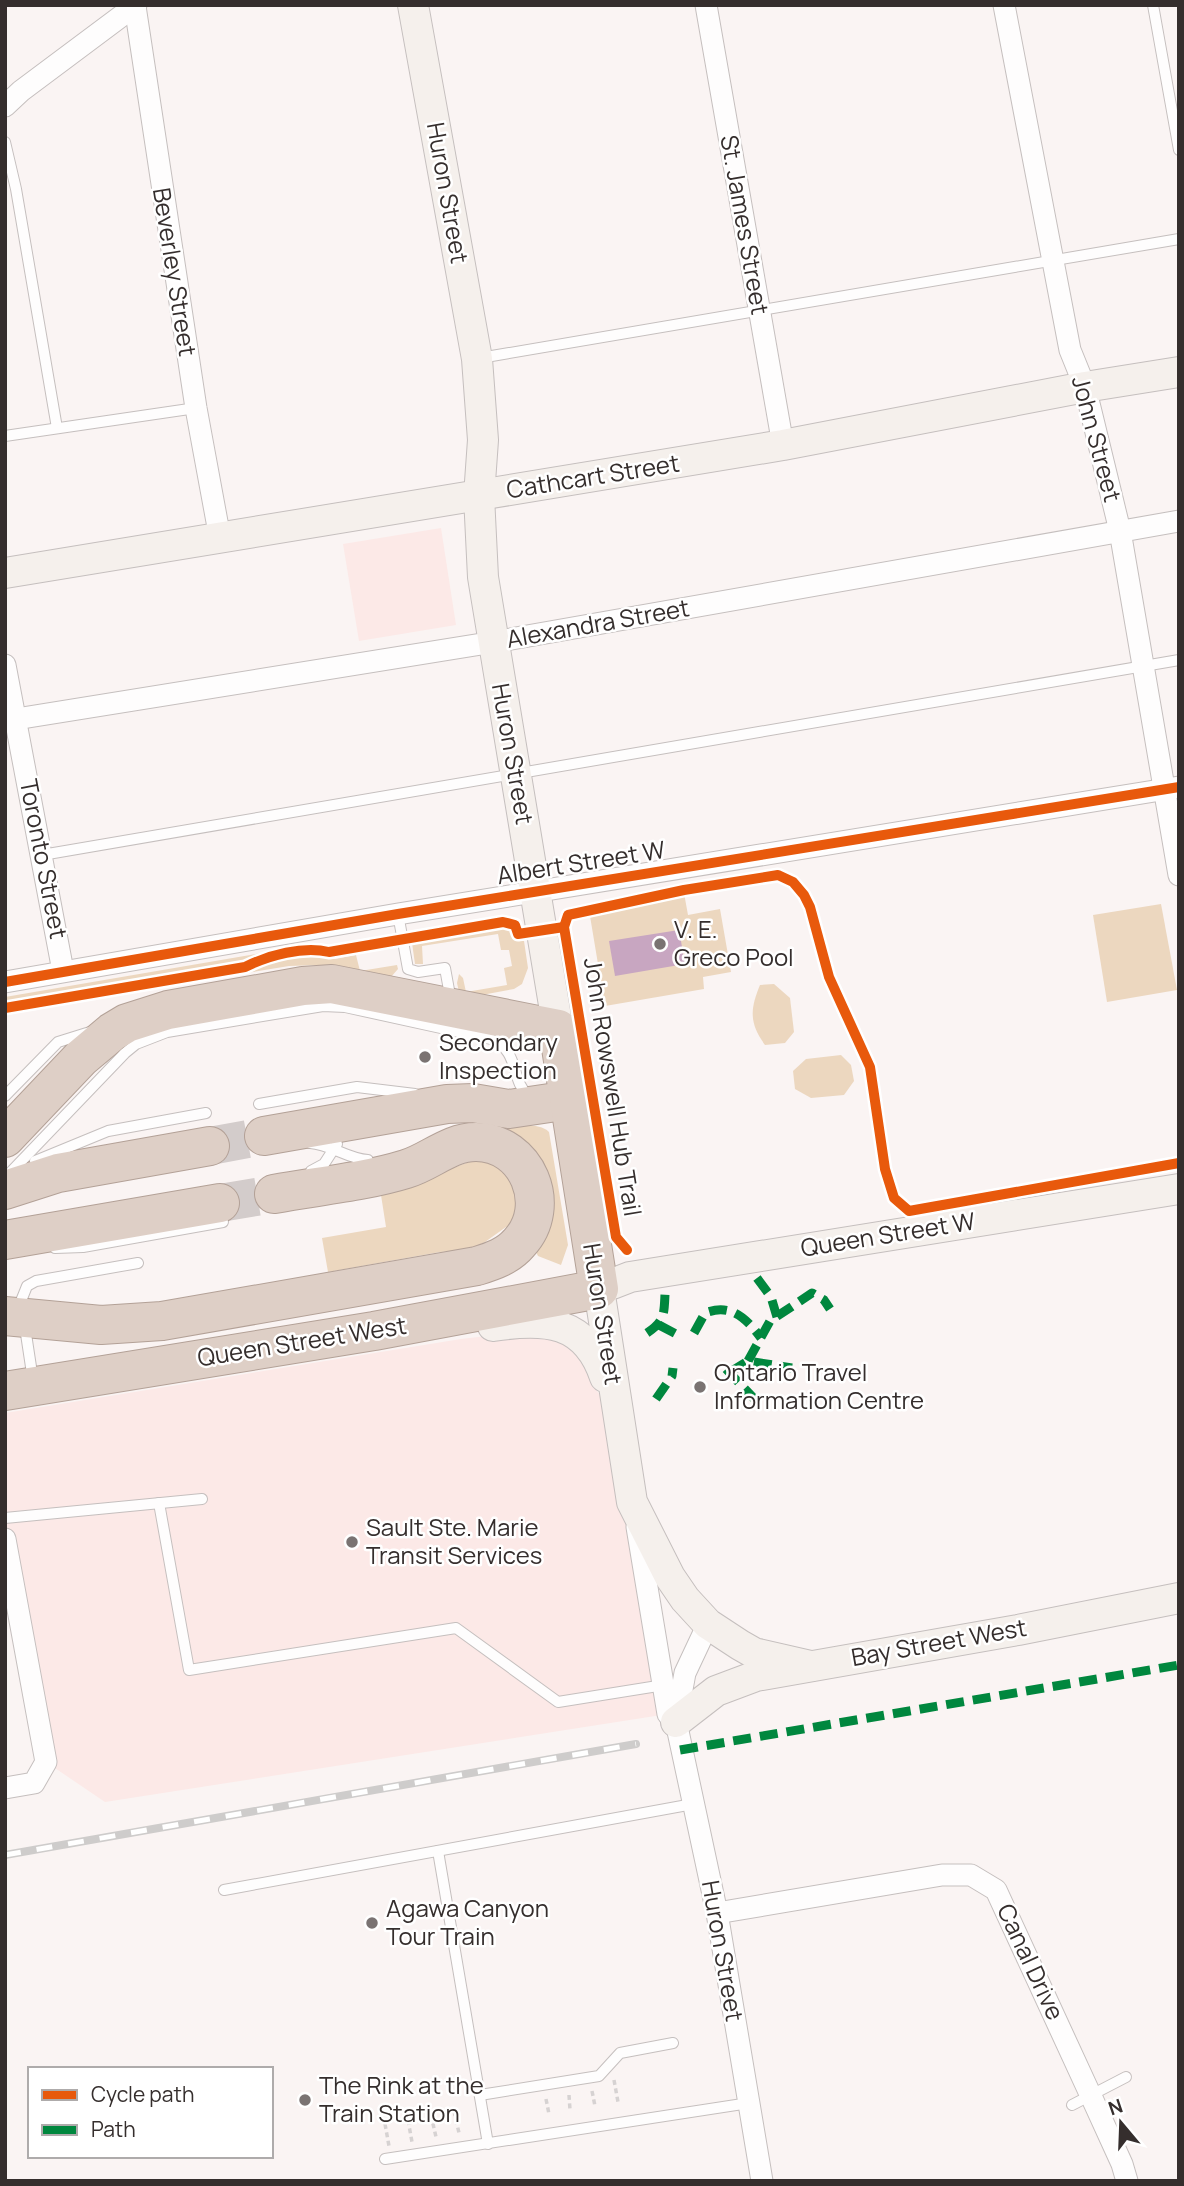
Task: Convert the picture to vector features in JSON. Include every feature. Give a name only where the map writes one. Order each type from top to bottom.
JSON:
[{"type":"highway","points":[[5,1138],[81,1058],[112,1032],[110,1027],[168,1010],[318,984],[346,986],[465,1018],[558,1029]]},
{"type":"highway","name":"Huron Street","points":[[558,1029],[557,1102],[599,1289]]},
{"type":"highway","points":[[279,1133],[353,1123],[447,1104],[473,1103],[509,1109],[557,1102]]},
{"type":"highway","points":[[13,1186],[208,1130]]},
{"type":"highway","points":[[11,1318],[101,1325],[162,1321],[492,1262],[512,1250],[528,1231],[536,1208],[534,1193],[523,1166],[506,1149],[485,1143],[464,1143],[404,1159],[286,1183]]},
{"type":"highway","points":[[8,1240],[221,1213]]},
{"type":"highway","name":"Queen Street West","points":[[20,1389],[374,1331],[599,1289]]},
{"type":"main road","name":"Huron Street","points":[[413,5],[477,359],[482,440],[479,496],[483,577],[558,1029]]},
{"type":"main road","name":"Cathcart Street","points":[[5,573],[783,445],[1084,387],[1179,372]]},
{"type":"main road","name":"Queen Street W","points":[[599,1289],[630,1277],[1179,1189]]},
{"type":"main road","name":"Huron Street","points":[[599,1289],[632,1502],[670,1577],[685,1599],[708,1624]]},
{"type":"main road","points":[[374,1331],[449,1332],[522,1321],[556,1324],[586,1341],[594,1350],[619,1421]]},
{"type":"main road","name":"Bay Street West","points":[[708,1624],[754,1653],[811,1666],[1018,1630],[1179,1598]]},
{"type":"main road","points":[[676,1722],[716,1691],[755,1676],[811,1666]]},
{"type":"street","name":"St. James Street","points":[[706,5],[783,445]]},
{"type":"street","name":"John Street","points":[[1004,5],[1070,350],[1084,387],[1120,531],[1143,666],[1171,788],[1179,875]]},
{"type":"street","points":[[5,106],[136,6]]},
{"type":"street","name":"Beverley Street","points":[[136,6],[196,408],[220,538]]},
{"type":"street","name":"Alexandra Street","points":[[16,719],[494,642],[1179,521]]},
{"type":"street","name":"Toronto Street","points":[[5,664],[64,971]]},
{"type":"street","name":"Albert Street W","points":[[5,982],[535,891],[1171,788]]},
{"type":"street","name":"Huron Street","points":[[632,1502],[668,1714],[676,1722]]},
{"type":"street","points":[[5,1539],[46,1762],[34,1783],[5,1788]]},
{"type":"street","name":"Huron Street","points":[[708,1624],[685,1673],[676,1722],[717,1913],[762,2181]]},
{"type":"street","name":"Canal Drive","points":[[717,1913],[942,1875],[971,1875],[996,1890],[1082,2101],[1122,2164],[1127,2181]]},
{"type":"lane","points":[[1153,5],[1179,150]]},
{"type":"lane","points":[[5,142],[16,189],[57,428]]},
{"type":"lane","points":[[477,359],[1179,239]]},
{"type":"lane","points":[[5,436],[196,408]]},
{"type":"lane","points":[[42,855],[1179,660]]},
{"type":"lane","points":[[398,914],[408,969],[415,972],[445,968],[449,990],[465,1018],[501,1043],[512,1057],[525,1094],[537,1103],[557,1102]]},
{"type":"lane","points":[[13,1186],[125,1053],[150,1037],[333,1005],[465,1018]]},
{"type":"lane","points":[[66,1052],[110,1027]]},
{"type":"lane","points":[[5,1096],[58,1042],[110,1027]]},
{"type":"lane","points":[[279,1133],[357,1087],[473,1103]]},
{"type":"lane","points":[[286,1183],[324,1164],[353,1123],[396,1096],[425,1095]]},
{"type":"lane","points":[[353,1123],[354,1158],[368,1160]]},
{"type":"lane","points":[[13,1186],[87,1156]]},
{"type":"lane","points":[[311,1171],[368,1160],[404,1159]]},
{"type":"lane","points":[[352,1193],[404,1159]]},
{"type":"lane","points":[[20,1389],[11,1318],[27,1286],[138,1263]]},
{"type":"lane","points":[[5,1518],[202,1499]]},
{"type":"lane","points":[[159,1503],[189,1670],[456,1628],[558,1702],[664,1685]]},
{"type":"lane","points":[[225,1890],[693,1804]]},
{"type":"lane","points":[[438,1851],[488,2144]]},
{"type":"lane","points":[[480,2095],[599,2076],[620,2053],[673,2043]]},
{"type":"lane","points":[[1082,2101],[1126,2077]]},
{"type":"lane","points":[[388,2159],[749,2103]]},
{"type":"path","points":[[454,2111],[462,2148]]},
{"type":"path","points":[[431,2115],[438,2151]]},
{"type":"path","points":[[408,2120],[415,2155]]},
{"type":"path","points":[[385,2124],[388,2159]]},
{"type":"shaded area","points":[[441,528],[456,625],[359,641],[343,544]]},
{"type":"shaded area","name":"V. E. Greco Pool","points":[[684,893],[688,915],[720,909],[731,972],[703,977],[704,989],[605,1006],[589,910]]},
{"type":"shaded area","points":[[1161,904],[1177,990],[1107,1002],[1093,915]]},
{"type":"shaded area","points":[[505,927],[511,931],[515,940],[524,941],[528,968],[522,984],[514,989],[471,997],[459,992],[459,974],[463,978],[466,992],[507,985],[504,968],[512,966],[509,950],[501,950],[498,934],[422,946],[423,964],[415,964],[412,943]]},
{"type":"shaded area","points":[[679,930],[685,964],[615,976],[609,941]]},
{"type":"shaded area","points":[[262,953],[244,963],[5,1003],[5,997]]},
{"type":"shaded area","points":[[317,953],[335,959],[356,955],[360,971],[397,965],[398,969],[391,977],[321,965],[289,966],[241,974],[262,963]]},
{"type":"shaded area","points":[[774,984],[790,998],[794,1032],[785,1043],[765,1045],[754,1023],[754,1001],[760,985]]},
{"type":"shaded area","points":[[841,1055],[851,1065],[854,1081],[844,1095],[811,1098],[795,1089],[793,1071],[806,1059]]},
{"type":"shaded area","points":[[503,1126],[534,1126],[549,1132],[568,1245],[561,1265],[538,1256],[534,1248],[540,1239],[492,1132]]},
{"type":"shaded area","points":[[481,1161],[503,1167],[519,1192],[510,1230],[506,1227],[468,1250],[440,1252],[328,1272],[322,1238],[386,1227],[381,1195],[469,1162]]},
{"type":"shaded area","points":[[520,1332],[551,1332],[583,1353],[594,1387],[619,1421],[668,1714],[105,1802],[46,1762],[5,1535],[5,1413],[461,1339]]},
{"type":"tunnel","points":[[210,1146],[264,1136]]},
{"type":"tunnel","points":[[220,1203],[274,1194]]},
{"type":"railway","points":[[5,1855],[636,1744]]},
{"type":"marked path","points":[[757,1278],[771,1297],[777,1317]]},
{"type":"marked path","points":[[748,1361],[770,1321],[812,1293],[824,1300],[830,1309]]},
{"type":"marked path","points":[[647,1333],[657,1325],[662,1316],[665,1294]]},
{"type":"marked path","points":[[694,1333],[705,1313],[723,1310],[744,1319],[761,1338]]},
{"type":"marked path","points":[[659,1325],[678,1335]]},
{"type":"marked path","points":[[730,1372],[748,1361],[792,1368]]},
{"type":"marked path","points":[[656,1399],[672,1376],[673,1368]]},
{"type":"marked path","points":[[726,1369],[763,1408]]},
{"type":"marked path","points":[[680,1750],[1179,1665]]},
{"type":"cycle path","points":[[5,982],[398,914],[1179,787]]},
{"type":"cycle path","name":"John Rowswell Hub Trail","points":[[627,1250],[616,1237],[564,927],[568,915],[684,890],[778,875],[793,882],[810,907],[829,977],[870,1067],[885,1169],[894,1198],[909,1211],[1179,1163]]},
{"type":"cycle path","points":[[5,1008],[245,967],[275,955],[297,951],[329,952],[503,922],[515,925],[518,934],[564,927]]},
{"type":"place","name":"V. E. Greco Pool","points":[[660,944]]},
{"type":"place","name":"Secondary Inspection","points":[[425,1057]]},
{"type":"place","name":"Ontario Travel Information Centre","points":[[700,1387]]},
{"type":"place","name":"Sault Ste. Marie Transit Services","points":[[352,1542]]},
{"type":"place","name":"Agawa Canyon Tour Train","points":[[372,1923]]},
{"type":"place","name":"The Rink at the Train Station","points":[[305,2100]]}]
